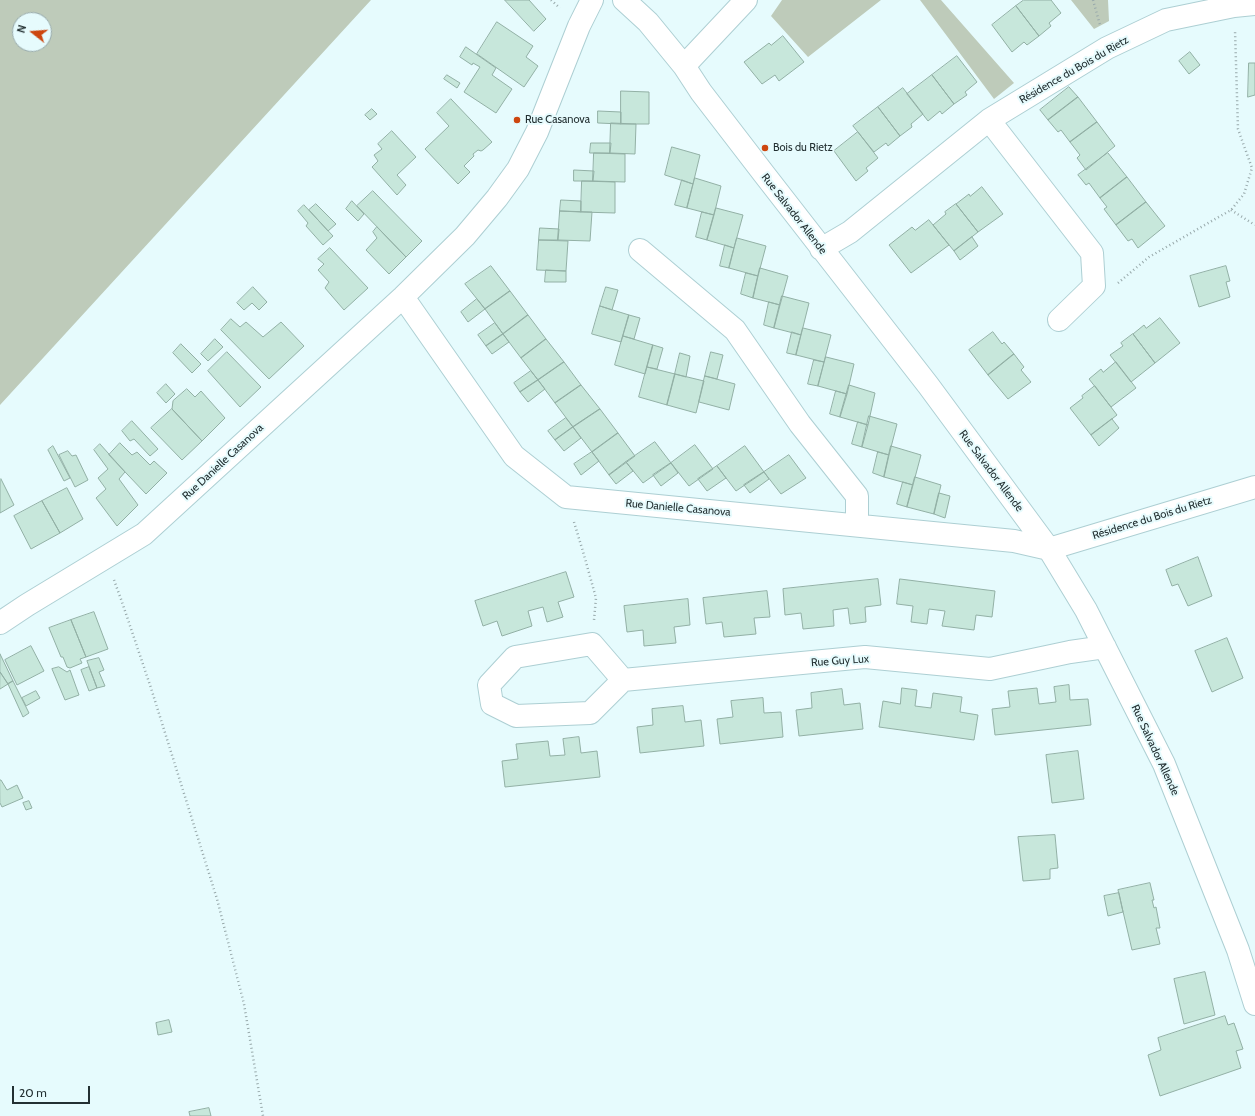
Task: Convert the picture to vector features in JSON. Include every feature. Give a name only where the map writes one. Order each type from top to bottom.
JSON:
[{"type":"street","name":"Rue Danielle Casanova","points":[[0,623],[144,534],[402,297],[465,236],[497,198],[518,169],[537,132],[579,26],[592,0]]},
{"type":"street","name":"Rue Salvador Allende","points":[[624,0],[648,22],[684,66],[701,92],[821,249],[928,385],[1049,549],[1086,610],[1164,764],[1238,950],[1255,1004]]},
{"type":"street","points":[[684,66],[746,0]]},
{"type":"street","name":"Résidence du Bois du Rietz","points":[[821,249],[850,232],[989,120],[1107,48],[1166,20],[1245,5]]},
{"type":"street","points":[[989,120],[1092,253],[1094,286],[1059,320]]},
{"type":"street","points":[[640,250],[735,330],[800,424],[857,496],[857,524]]},
{"type":"street","points":[[402,297],[514,456],[566,497]]},
{"type":"street","name":"Résidence du Bois du Rietz","points":[[1049,549],[1255,487]]},
{"type":"street","name":"Rue Danielle Casanova","points":[[566,497],[1014,540],[1049,549]]},
{"type":"street","points":[[592,644],[623,680],[590,713],[516,716],[492,704],[489,685],[515,657],[592,644]]},
{"type":"street","name":"Rue Guy Lux","points":[[623,680],[865,657],[990,669],[1070,652],[1105,647]]},
{"type":"path","points":[[1094,286],[1120,283],[1149,256],[1231,210],[1244,194],[1252,168],[1238,128],[1245,5]]},
{"type":"path","points":[[1231,210],[1255,226]]},
{"type":"path","points":[[566,497],[596,598],[592,644]]},
{"type":"path","points":[[100,561],[115,582],[118,589],[217,899],[244,1004],[263,1116]]},
{"type":"green space","points":[[0,0],[371,0],[0,405]]},
{"type":"green space","points":[[782,0],[881,0],[808,57],[771,16]]},
{"type":"green space","points":[[920,0],[941,0],[1014,83],[994,99]]},
{"type":"green space","points":[[1071,0],[1108,0],[1109,21],[1094,29]]},
{"type":"building","points":[[505,0],[529,0],[546,19],[534,31]]},
{"type":"building","points":[[1024,0],[1051,0],[1061,13],[1049,23],[1051,26],[1039,36],[1016,6]]},
{"type":"building","points":[[1016,6],[1039,36],[1027,45],[1024,42],[1012,52],[992,25]]},
{"type":"building","points":[[497,22],[533,46],[526,57],[538,66],[524,87],[477,54]]},
{"type":"building","points":[[783,36],[804,62],[779,81],[775,75],[762,84],[744,62],[769,43],[771,45]]},
{"type":"building","points":[[466,47],[496,68],[492,75],[512,89],[496,113],[464,92],[480,67],[473,63],[472,65],[460,57]]},
{"type":"building","points":[[1190,52],[1200,65],[1189,74],[1179,61]]},
{"type":"building","points":[[957,56],[977,82],[965,92],[967,95],[954,104],[932,75]]},
{"type":"building","points":[[1249,63],[1255,63],[1255,95],[1248,97]]},
{"type":"building","points":[[447,75],[460,83],[457,88],[444,79]]},
{"type":"building","points":[[932,75],[954,104],[942,114],[940,111],[928,121],[907,94]]},
{"type":"building","points":[[1069,87],[1078,97],[1048,120],[1040,110]]},
{"type":"building","points":[[903,88],[923,114],[911,124],[912,127],[900,136],[878,107]]},
{"type":"building","points":[[621,91],[649,92],[649,124],[621,124]]},
{"type":"building","points":[[1078,97],[1097,122],[1070,142],[1061,130],[1058,132],[1048,120]]},
{"type":"building","points":[[451,99],[492,142],[483,150],[478,150],[473,154],[474,156],[464,166],[470,172],[458,184],[425,149],[449,126],[437,113]]},
{"type":"building","points":[[878,107],[900,136],[888,146],[886,143],[874,152],[853,126]]},
{"type":"building","points":[[372,109],[377,114],[370,120],[365,115]]},
{"type":"building","points":[[598,111],[621,112],[621,124],[598,123]]},
{"type":"building","points":[[1097,122],[1115,146],[1086,170],[1077,158],[1080,155],[1070,142]]},
{"type":"building","points":[[611,123],[636,124],[635,154],[610,153]]},
{"type":"building","points":[[392,131],[416,157],[397,175],[406,185],[397,195],[372,167],[378,161],[374,155],[382,149],[378,144]]},
{"type":"building","points":[[858,132],[878,158],[866,168],[868,171],[856,181],[834,151]]},
{"type":"building","points":[[591,143],[611,143],[610,153],[590,153]]},
{"type":"building","points":[[672,147],[700,155],[693,184],[665,175]]},
{"type":"building","points":[[594,153],[625,154],[625,182],[593,181]]},
{"type":"building","points":[[1108,153],[1127,177],[1100,198],[1089,183],[1086,185],[1078,175]]},
{"type":"building","points":[[574,170],[594,171],[593,181],[574,181]]},
{"type":"building","points":[[1127,177],[1146,202],[1116,225],[1104,209],[1107,207],[1100,198]]},
{"type":"building","points":[[695,178],[721,186],[714,215],[687,208]]},
{"type":"building","points":[[682,180],[693,184],[687,208],[675,205]]},
{"type":"building","points":[[582,181],[615,182],[615,213],[581,212]]},
{"type":"building","points":[[982,187],[1003,214],[978,232],[956,204],[969,194],[970,196]]},
{"type":"building","points":[[373,191],[422,241],[406,257],[357,206]]},
{"type":"building","points":[[561,200],[581,201],[581,212],[560,211]]},
{"type":"building","points":[[352,201],[364,214],[358,221],[346,209]]},
{"type":"building","points":[[1146,202],[1165,226],[1138,248],[1132,239],[1128,241],[1116,225]]},
{"type":"building","points":[[316,204],[336,224],[328,231],[309,210]]},
{"type":"building","points":[[956,204],[978,232],[954,251],[933,225],[946,214],[945,212]]},
{"type":"building","points":[[304,205],[333,236],[323,245],[306,226],[308,223],[298,211]]},
{"type":"building","points":[[716,208],[743,215],[734,248],[707,240]]},
{"type":"building","points":[[560,211],[592,212],[590,241],[558,240]]},
{"type":"building","points":[[702,212],[714,215],[707,240],[696,237]]},
{"type":"building","points":[[929,220],[949,245],[911,273],[889,245],[912,227],[915,230]]},
{"type":"building","points":[[377,227],[406,257],[389,274],[366,250],[377,238],[373,232]]},
{"type":"building","points":[[540,228],[559,229],[558,240],[539,240]]},
{"type":"building","points":[[972,237],[978,246],[960,260],[954,251]]},
{"type":"building","points":[[737,238],[766,246],[758,276],[729,268]]},
{"type":"building","points":[[539,240],[568,241],[566,271],[537,270]]},
{"type":"building","points":[[725,245],[734,248],[729,268],[720,266]]},
{"type":"building","points":[[330,248],[368,288],[344,310],[325,288],[329,282],[318,270],[324,264],[318,259]]},
{"type":"building","points":[[491,266],[510,291],[485,309],[465,284]]},
{"type":"building","points":[[1226,266],[1230,281],[1226,282],[1230,297],[1199,307],[1190,276]]},
{"type":"building","points":[[760,268],[788,276],[780,305],[753,298]]},
{"type":"building","points":[[546,270],[566,271],[566,282],[545,282]]},
{"type":"building","points":[[746,273],[758,276],[753,298],[741,294]]},
{"type":"building","points":[[253,287],[267,302],[259,310],[252,303],[244,310],[237,303]]},
{"type":"building","points":[[606,287],[618,290],[612,310],[600,306]]},
{"type":"building","points":[[510,291],[528,315],[503,334],[485,309]]},
{"type":"building","points":[[782,296],[809,303],[801,335],[774,328]]},
{"type":"building","points":[[477,299],[485,309],[468,322],[461,312]]},
{"type":"building","points":[[769,302],[780,305],[774,328],[764,325]]},
{"type":"building","points":[[600,306],[629,315],[621,342],[592,334]]},
{"type":"building","points":[[528,315],[546,339],[521,358],[503,334]]},
{"type":"building","points":[[629,315],[640,318],[634,339],[623,336]]},
{"type":"building","points":[[1160,318],[1180,343],[1155,363],[1133,334],[1144,325],[1146,328]]},
{"type":"building","points":[[231,319],[240,327],[246,322],[263,337],[281,322],[304,346],[269,379],[221,330]]},
{"type":"building","points":[[495,323],[503,334],[486,346],[478,335]]},
{"type":"building","points":[[803,328],[831,335],[824,362],[796,355]]},
{"type":"building","points":[[792,332],[801,335],[796,355],[787,353]]},
{"type":"building","points":[[993,332],[1002,344],[1004,342],[1014,354],[988,375],[969,350]]},
{"type":"building","points":[[503,334],[509,342],[492,354],[486,346]]},
{"type":"building","points":[[1133,334],[1155,363],[1131,382],[1110,355],[1123,346],[1121,343]]},
{"type":"building","points":[[623,336],[653,345],[645,374],[615,365]]},
{"type":"building","points":[[215,339],[223,347],[208,361],[201,354]]},
{"type":"building","points":[[546,339],[564,362],[538,380],[521,358]]},
{"type":"building","points":[[181,344],[201,364],[192,373],[173,353]]},
{"type":"building","points":[[653,345],[663,348],[657,369],[647,367]]},
{"type":"building","points":[[227,352],[261,387],[240,407],[208,371]]},
{"type":"building","points":[[711,352],[723,355],[717,379],[705,376]]},
{"type":"building","points":[[680,353],[690,356],[686,377],[675,374]]},
{"type":"building","points":[[1014,354],[1024,367],[1021,370],[1031,382],[1008,399],[988,375]]},
{"type":"building","points":[[826,357],[854,364],[847,394],[818,386]]},
{"type":"building","points":[[814,360],[824,362],[818,386],[808,384]]},
{"type":"building","points":[[564,362],[581,385],[555,403],[538,380]]},
{"type":"building","points":[[1116,362],[1136,388],[1111,407],[1089,379],[1101,369],[1103,372]]},
{"type":"building","points":[[647,367],[675,374],[667,405],[639,397]]},
{"type":"building","points":[[531,371],[538,380],[520,392],[514,383]]},
{"type":"building","points":[[675,374],[704,381],[696,413],[667,405]]},
{"type":"building","points":[[705,376],[735,384],[729,410],[699,402]]},
{"type":"building","points":[[538,380],[545,389],[528,402],[520,392]]},
{"type":"building","points":[[166,384],[175,394],[166,403],[157,393]]},
{"type":"building","points":[[581,385],[600,409],[573,427],[555,403]]},
{"type":"building","points":[[849,385],[875,393],[868,425],[840,417]]},
{"type":"building","points":[[1095,386],[1117,415],[1091,435],[1070,408]]},
{"type":"building","points":[[187,389],[195,397],[201,391],[225,418],[202,441],[172,409],[173,401]]},
{"type":"building","points":[[836,391],[847,394],[840,417],[830,414]]},
{"type":"building","points":[[172,409],[202,441],[182,460],[151,428]]},
{"type":"building","points":[[600,409],[618,433],[592,452],[573,427]]},
{"type":"building","points":[[869,416],[897,424],[889,455],[862,447]]},
{"type":"building","points":[[566,418],[573,427],[555,440],[548,431]]},
{"type":"building","points":[[1112,419],[1119,428],[1099,446],[1091,435]]},
{"type":"building","points":[[132,421],[158,449],[150,456],[134,439],[130,441],[122,431]]},
{"type":"building","points":[[858,422],[868,425],[862,447],[852,444]]},
{"type":"building","points":[[573,427],[581,438],[564,451],[555,440]]},
{"type":"building","points":[[618,433],[635,456],[609,475],[592,452]]},
{"type":"building","points":[[655,442],[671,463],[643,483],[626,462]]},
{"type":"building","points":[[120,443],[132,455],[137,452],[150,465],[154,461],[167,473],[146,494],[109,455]]},
{"type":"building","points":[[100,444],[125,472],[119,479],[138,505],[117,526],[96,498],[106,489],[98,478],[108,469],[94,450]]},
{"type":"building","points":[[695,445],[713,469],[689,486],[671,463]]},
{"type":"building","points":[[53,446],[70,478],[64,481],[48,450]]},
{"type":"building","points":[[745,446],[764,472],[736,491],[717,466]]},
{"type":"building","points":[[891,446],[921,455],[913,485],[884,477]]},
{"type":"building","points":[[68,451],[72,456],[76,455],[88,480],[75,487],[59,455]]},
{"type":"building","points":[[592,452],[599,461],[581,475],[574,464]]},
{"type":"building","points":[[878,452],[889,455],[884,477],[873,473]]},
{"type":"building","points":[[789,455],[806,478],[781,494],[764,472]]},
{"type":"building","points":[[626,462],[633,471],[616,484],[609,475]]},
{"type":"building","points":[[671,463],[678,473],[661,486],[653,475]]},
{"type":"building","points":[[717,466],[726,478],[707,491],[698,479]]},
{"type":"building","points":[[764,472],[769,479],[750,493],[744,485]]},
{"type":"building","points":[[915,477],[941,485],[934,514],[907,507]]},
{"type":"building","points":[[1,479],[14,505],[0,513],[0,480]]},
{"type":"building","points":[[903,482],[913,485],[907,507],[897,504]]},
{"type":"building","points":[[67,488],[83,519],[60,533],[42,501]]},
{"type":"building","points":[[939,493],[950,496],[945,518],[934,514]]},
{"type":"building","points":[[42,501],[60,533],[31,549],[14,516]]},
{"type":"building","points":[[1198,557],[1212,596],[1188,606],[1178,584],[1172,586],[1166,570]]},
{"type":"building","points":[[566,572],[574,597],[558,602],[563,617],[547,622],[543,607],[528,611],[532,626],[502,636],[497,621],[483,626],[475,601]]},
{"type":"building","points":[[878,579],[881,605],[865,607],[866,622],[850,624],[848,608],[833,610],[834,626],[803,629],[801,613],[785,615],[783,589]]},
{"type":"building","points":[[900,579],[995,591],[992,617],[976,615],[974,630],[942,626],[945,611],[929,609],[927,624],[911,622],[913,606],[897,604]]},
{"type":"building","points":[[767,591],[770,617],[754,618],[756,634],[724,637],[722,622],[706,624],[703,598]]},
{"type":"building","points":[[688,599],[690,625],[674,627],[676,643],[644,646],[643,630],[627,632],[624,606]]},
{"type":"building","points":[[94,612],[108,649],[86,657],[71,620]]},
{"type":"building","points":[[71,620],[86,657],[80,659],[82,663],[70,668],[67,667],[63,657],[61,657],[49,628]]},
{"type":"building","points":[[1227,638],[1243,678],[1212,692],[1195,651]]},
{"type":"building","points":[[31,646],[44,671],[17,685],[5,660]]},
{"type":"building","points":[[0,654],[13,681],[8,684],[0,672]]},
{"type":"building","points":[[99,658],[104,670],[99,672],[105,686],[97,688],[87,661]]},
{"type":"building","points":[[59,667],[67,672],[70,670],[79,695],[65,700],[52,669]]},
{"type":"building","points":[[89,667],[97,688],[89,691],[81,670]]},
{"type":"building","points":[[0,672],[8,684],[0,689]]},
{"type":"building","points":[[13,681],[29,713],[23,717],[8,684]]},
{"type":"building","points":[[1069,685],[1070,700],[1088,699],[1091,725],[995,735],[992,709],[1010,707],[1008,691],[1037,688],[1039,704],[1056,702],[1054,687]]},
{"type":"building","points":[[902,688],[917,690],[915,706],[931,708],[933,693],[962,697],[960,712],[978,715],[974,740],[879,727],[883,701],[900,704]]},
{"type":"building","points":[[842,689],[844,705],[860,703],[863,729],[799,736],[796,710],[812,708],[811,693]]},
{"type":"building","points":[[36,691],[40,698],[26,706],[22,698]]},
{"type":"building","points":[[763,698],[764,713],[781,712],[783,737],[720,744],[717,719],[733,717],[731,701]]},
{"type":"building","points":[[683,706],[685,722],[701,720],[704,746],[640,753],[637,727],[653,725],[652,709]]},
{"type":"building","points":[[579,737],[581,753],[597,751],[600,777],[505,787],[502,761],[518,759],[516,744],[548,741],[550,756],[565,755],[563,739]]},
{"type":"building","points":[[1078,751],[1084,799],[1052,803],[1046,755]]},
{"type":"building","points":[[0,780],[7,790],[17,785],[23,798],[2,807],[0,803]]},
{"type":"building","points":[[29,801],[32,808],[26,810],[23,803]]},
{"type":"building","points":[[1055,835],[1058,868],[1050,869],[1050,879],[1023,881],[1018,837]]},
{"type":"building","points":[[1150,883],[1154,900],[1152,900],[1154,908],[1156,907],[1160,928],[1156,928],[1160,944],[1132,950],[1118,890]]},
{"type":"building","points":[[1119,893],[1123,912],[1108,916],[1104,896]]},
{"type":"building","points":[[1205,972],[1215,1015],[1184,1024],[1174,979]]},
{"type":"building","points":[[1225,1016],[1228,1025],[1234,1023],[1243,1049],[1236,1051],[1241,1068],[1160,1096],[1148,1055],[1161,1050],[1158,1038]]},
{"type":"building","points":[[169,1020],[172,1032],[158,1035],[156,1023]]},
{"type":"building","points":[[209,1108],[211,1116],[190,1116],[189,1112]]},
{"type":"place","name":"Rue Casanova","points":[[517,120]]},
{"type":"place","name":"Bois du Rietz","points":[[765,148]]}]
